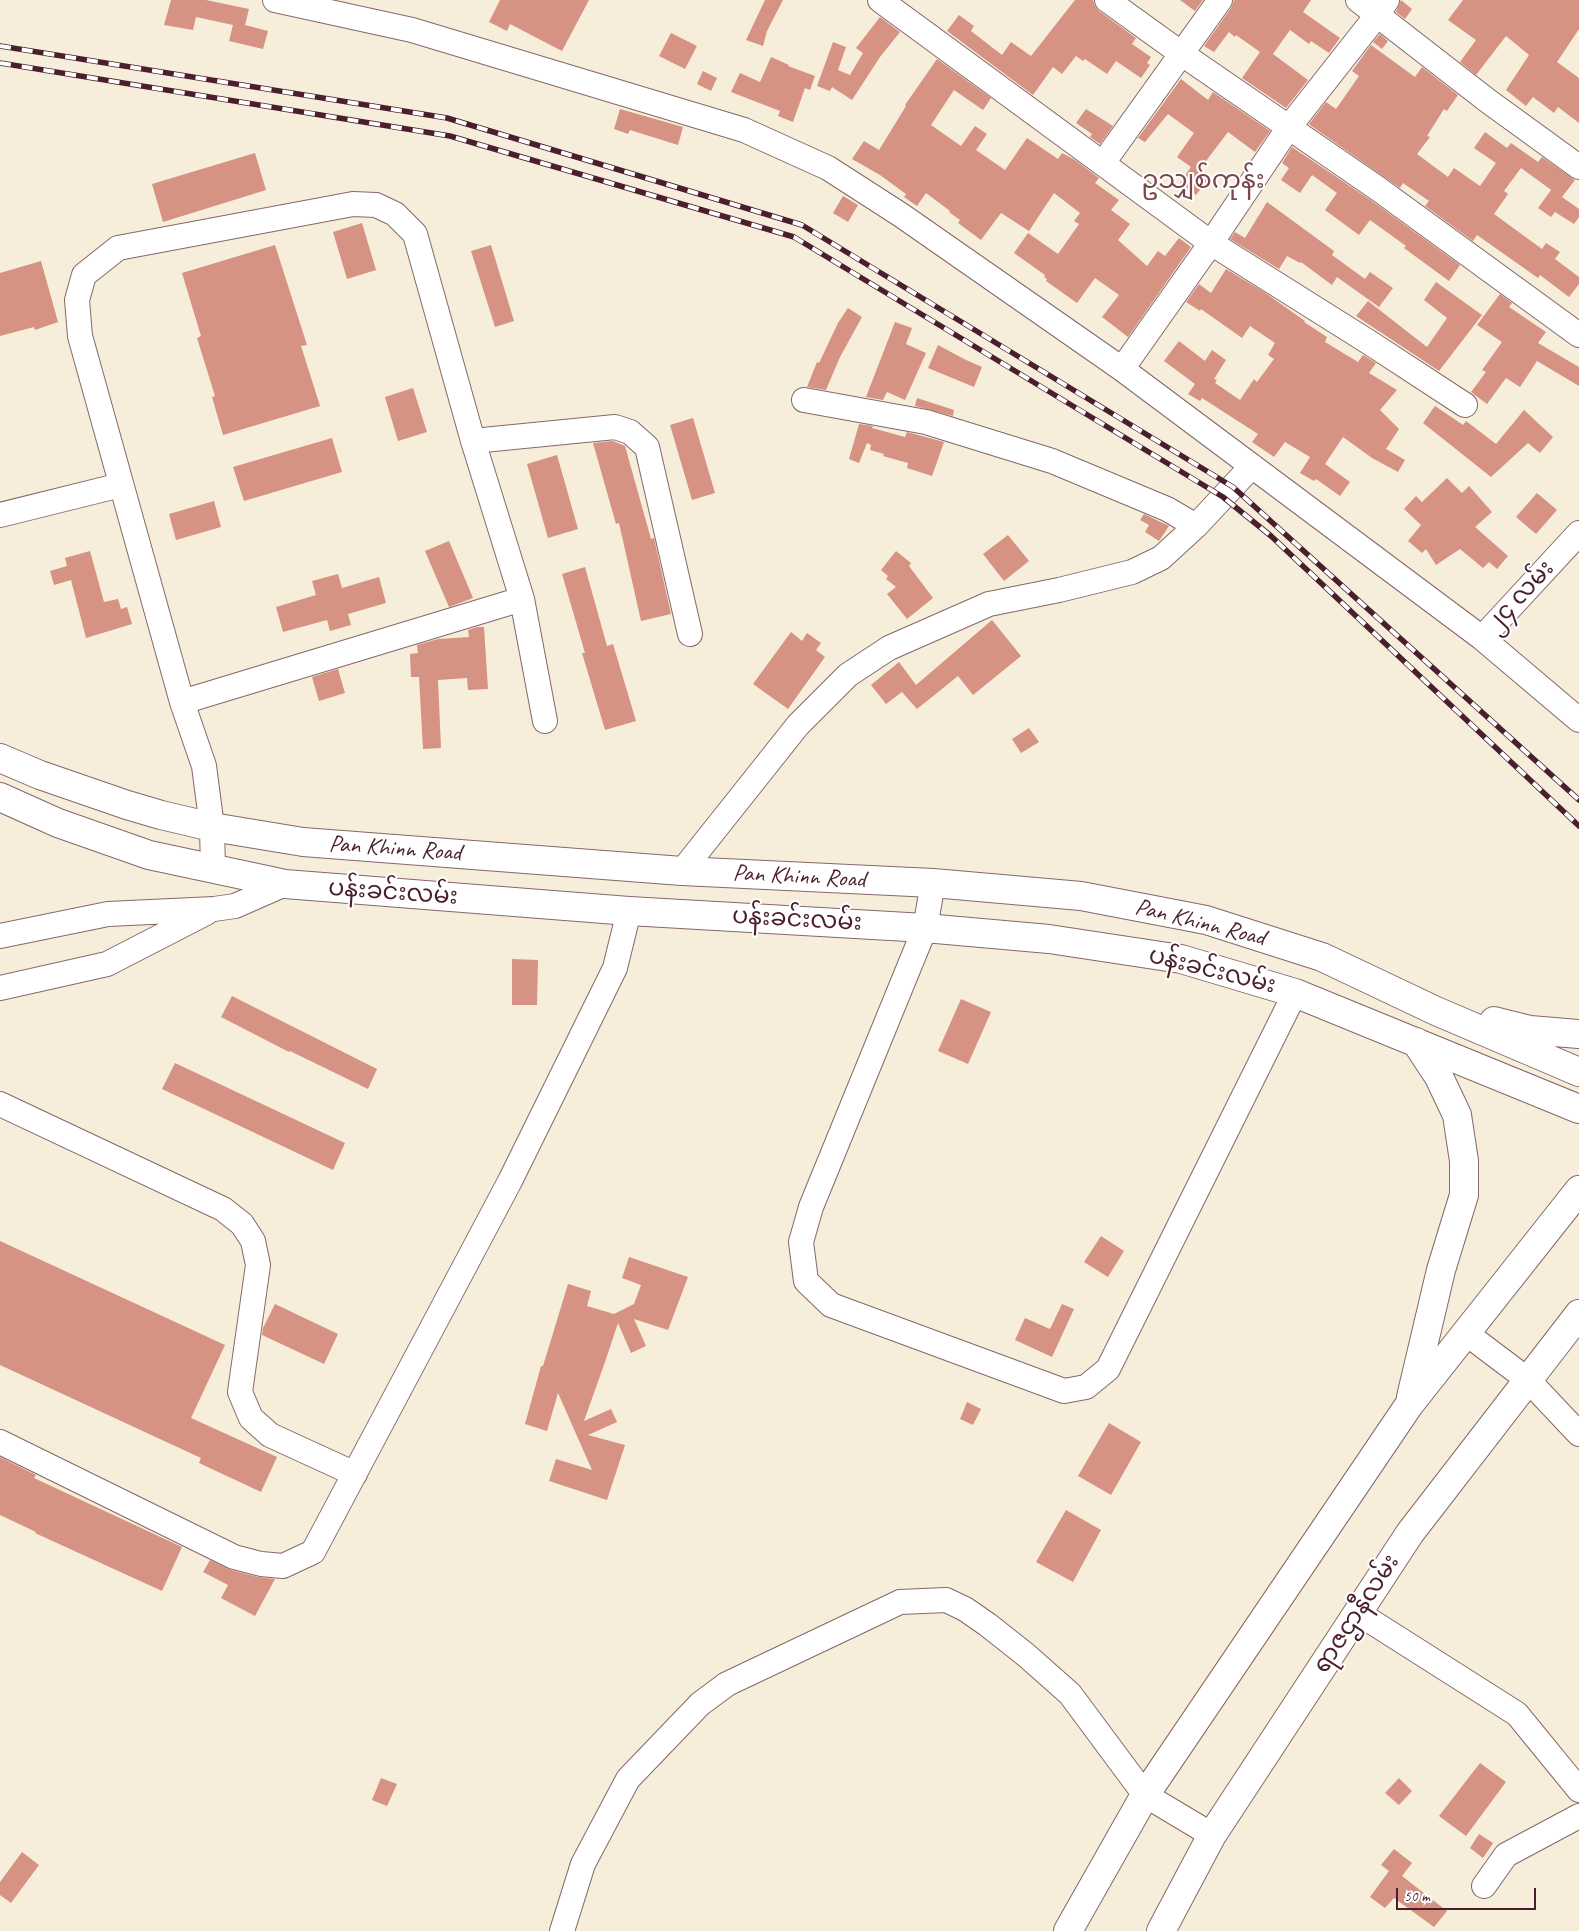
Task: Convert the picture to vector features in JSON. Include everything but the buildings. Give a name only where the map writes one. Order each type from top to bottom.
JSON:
[{"type":"main road","name":"Pan Khinn Road","points":[[0,758],[40,775],[127,805],[212,827],[303,842],[682,871],[933,883],[1081,896],[1206,920],[1322,957],[1436,1011],[1579,1072]]},
{"type":"main road","name":"ပန်းခင်းလမ်း","points":[[0,797],[58,823],[149,855],[285,884],[629,911],[925,928],[1049,940],[1181,959],[1295,993],[1579,1109]]},
{"type":"main road","points":[[1436,1011],[1530,1030],[1579,1034]]},
{"type":"main road","points":[[1409,1405],[1441,1270],[1464,1195],[1464,1161],[1457,1115],[1439,1077],[1416,1042]]},
{"type":"main road","points":[[1068,1931],[1145,1795],[1409,1405],[1579,1190]]},
{"type":"main road","name":"ရာဇဌာနီလမ်း","points":[[1161,1931],[1212,1835],[1410,1533],[1577,1318]]},
{"type":"street","points":[[275,0],[412,30],[744,130],[836,174],[901,215],[1122,369],[1482,638],[1579,720]]},
{"type":"street","points":[[880,0],[1211,243],[1465,405]]},
{"type":"street","points":[[1107,0],[1385,194],[1579,335]]},
{"type":"street","points":[[1103,163],[1220,0]]},
{"type":"street","points":[[1358,0],[1382,7],[1488,101],[1579,167]]},
{"type":"street","points":[[1122,369],[1211,243],[1289,127],[1382,7]]},
{"type":"street","points":[[213,869],[212,827],[204,766],[182,702],[80,336],[77,300],[84,274],[118,248],[353,204],[376,205],[395,214],[415,234],[473,441],[522,599],[545,721]]},
{"type":"street","points":[[804,400],[926,422],[1052,461],[1167,509],[1196,526]]},
{"type":"street","points":[[473,441],[615,427],[630,432],[647,447],[690,634]]},
{"type":"street","points":[[682,871],[798,725],[848,676],[888,648],[989,604],[1059,590],[1132,572],[1161,558],[1196,526],[1252,466]]},
{"type":"street","points":[[0,515],[121,485]]},
{"type":"street","name":"၂၄ လမ်း","points":[[1482,638],[1579,533]]},
{"type":"street","points":[[182,702],[522,599]]},
{"type":"street","points":[[933,883],[925,928],[811,1207],[801,1242],[806,1281],[831,1305],[1064,1391],[1086,1388],[1108,1369],[1295,993]]},
{"type":"street","points":[[0,936],[108,914],[214,909],[235,906],[285,884]]},
{"type":"street","points":[[0,988],[107,964],[214,909]]},
{"type":"street","points":[[0,1442],[234,1557],[261,1564],[283,1566],[314,1552],[510,1181],[615,968],[629,911]]},
{"type":"street","points":[[0,1104],[223,1209],[242,1224],[253,1241],[258,1265],[240,1392],[251,1418],[270,1435],[355,1474]]},
{"type":"street","points":[[1467,1334],[1528,1380],[1579,1434]]},
{"type":"street","points":[[562,1931],[583,1864],[628,1779],[700,1704],[727,1684],[900,1602],[946,1600],[965,1609],[1019,1649],[1070,1694],[1145,1795],[1212,1835]]},
{"type":"street","points":[[1358,1613],[1516,1714],[1579,1790]]},
{"type":"street","points":[[1484,1886],[1506,1855],[1579,1816]]},
{"type":"railway","points":[[0,46],[447,118],[802,225],[1233,487],[1579,800]]},
{"type":"railway","points":[[0,63],[450,136],[794,237],[1223,497],[1271,536],[1579,826]]},
{"type":"district","name":"ဥသျှစ်ကုန်း","points":[[1203,181]]}]
